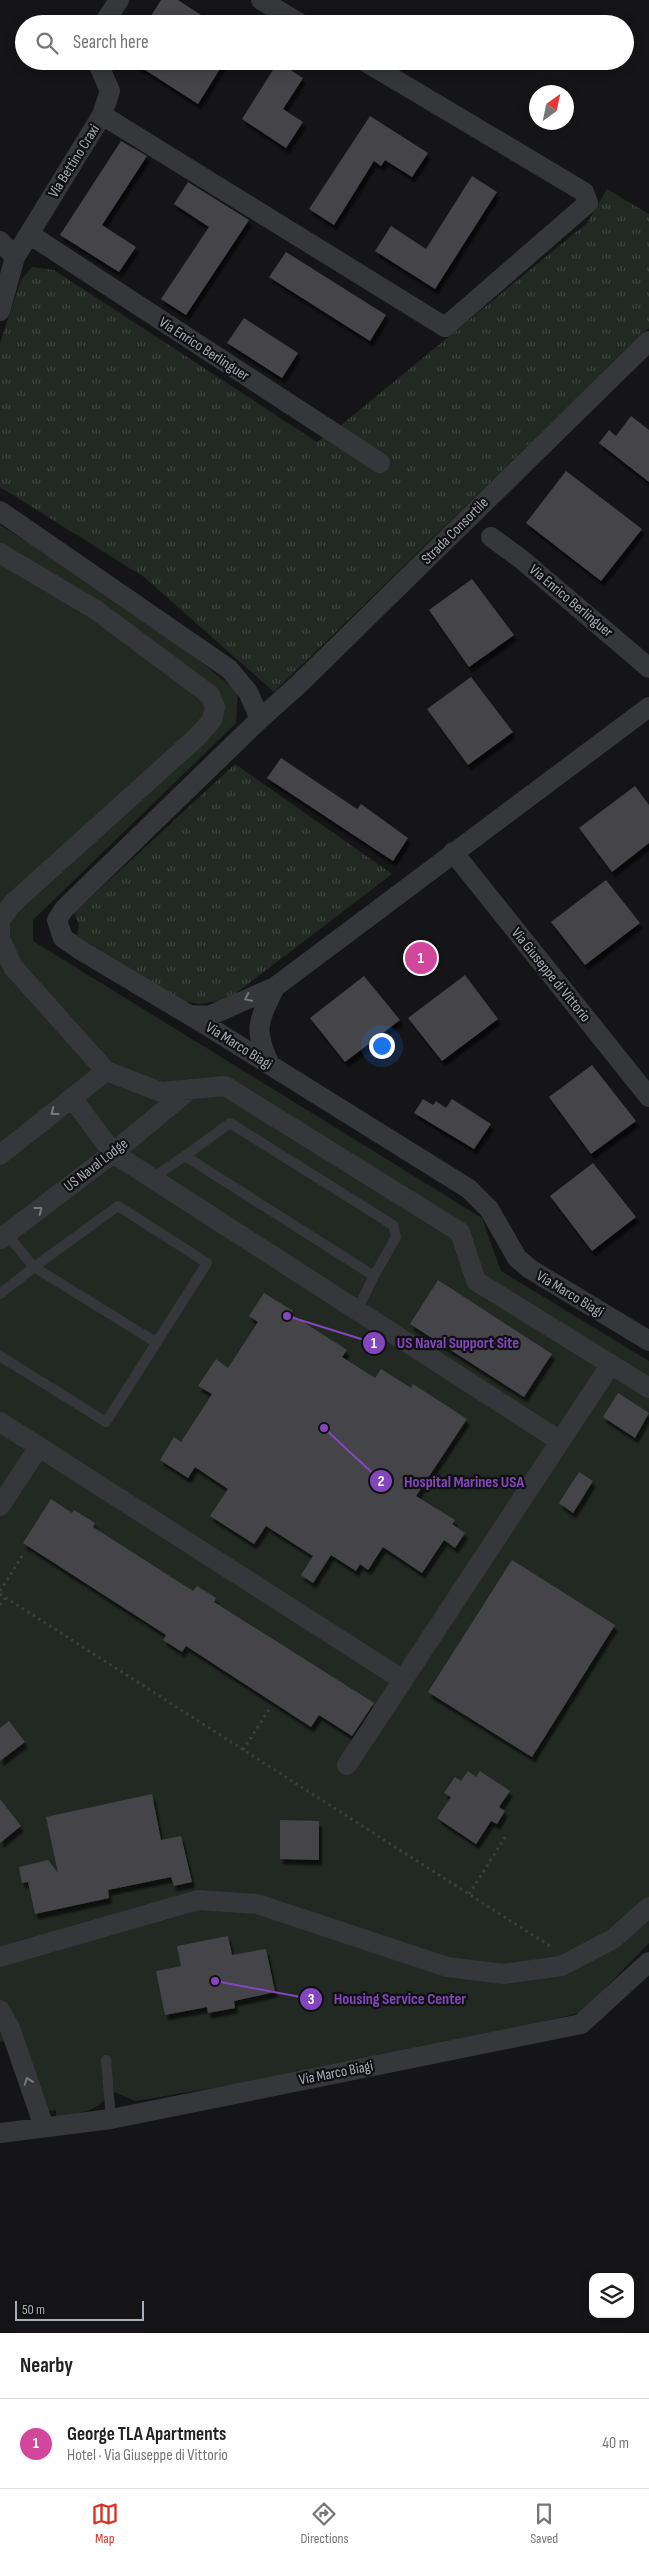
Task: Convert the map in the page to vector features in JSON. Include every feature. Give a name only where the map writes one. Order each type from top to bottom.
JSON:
[{"type":"street","points":[[109,15],[119,0]]},
{"type":"street","points":[[261,0],[286,15]]},
{"type":"street","name":"Via Bettino Craxi","points":[[15,257],[102,115],[110,91],[101,70]]},
{"type":"street","points":[[102,115],[445,327],[588,203],[584,192],[379,70]]},
{"type":"street","name":"Via Enrico Berlinguer","points":[[29,234],[380,463]]},
{"type":"street","points":[[0,241],[15,257],[0,311]]},
{"type":"street","name":"Strada Consortile","points":[[260,719],[298,685],[649,341]]},
{"type":"street","points":[[0,511],[229,669],[248,692],[260,719]]},
{"type":"street","name":"Via Enrico Berlinguer","points":[[491,537],[521,559],[649,668]]},
{"type":"street","points":[[0,553],[96,610],[210,695],[216,707],[212,720],[197,737],[13,903],[0,920],[0,935]]},
{"type":"street","points":[[190,1016],[209,1016],[248,997],[275,987],[649,707]]},
{"type":"street","name":"Via Marco Biagi","points":[[260,719],[64,909],[56,920],[63,938],[469,1189],[489,1209],[517,1258],[530,1269],[649,1341]]},
{"type":"street","name":"Via Giuseppe di Vittorio","points":[[453,852],[649,1097]]},
{"type":"street","points":[[0,939],[13,967],[106,1071],[161,1092],[225,1086],[460,1232],[476,1281],[649,1388]]},
{"type":"street","points":[[270,1065],[260,1044],[258,1026],[275,987]]},
{"type":"street","points":[[222,1011],[227,1038],[243,1034],[258,1026]]},
{"type":"street","points":[[0,1155],[106,1071]]},
{"type":"street","name":"US Naval Lodge","points":[[2,1233],[113,1153],[190,1089]]},
{"type":"street","points":[[72,1098],[113,1153],[560,1441]]},
{"type":"street","points":[[347,1765],[611,1364]]},
{"type":"street","points":[[0,1422],[403,1680]]},
{"type":"street","points":[[0,1506],[39,1447]]},
{"type":"street","points":[[0,1956],[198,1900],[257,1904],[447,1967],[504,1974],[561,1966],[613,1939],[649,1907]]},
{"type":"street","name":"Via Marco Biagi","points":[[0,2133],[112,2119],[581,2024],[649,1962]]},
{"type":"street","points":[[0,2010],[10,2028],[44,2127]]},
{"type":"lane","points":[[152,1178],[230,1123],[393,1225],[396,1236],[357,1310]]},
{"type":"lane","points":[[185,1156],[374,1276]]},
{"type":"lane","points":[[0,1294],[118,1206],[208,1263],[106,1422],[0,1356]]},
{"type":"lane","points":[[2,1233],[34,1267],[156,1343]]},
{"type":"lane","points":[[106,2060],[112,2119]]},
{"type":"path","points":[[24,1553],[0,1593],[5,1598],[573,1960]]},
{"type":"path","points":[[0,1605],[5,1598]]},
{"type":"path","points":[[244,1750],[270,1708]]},
{"type":"path","points":[[469,1894],[506,1836]]},
{"type":"green space","points":[[607,189],[649,214],[649,328],[274,692],[144,577],[0,487],[0,343],[21,280],[32,267],[54,270],[317,442],[345,422],[587,223]]},
{"type":"green space","points":[[0,525],[127,603],[238,692],[236,723],[33,920],[33,941],[482,1218],[501,1271],[649,1361],[649,1943],[582,2012],[417,2054],[135,2101],[114,2092],[113,2086],[103,2102],[90,2110],[56,2118],[56,2110],[38,2113],[12,2039],[0,2042]]},
{"type":"green space","points":[[235,764],[392,874],[227,1000],[198,1004],[183,1001],[77,936],[79,924],[74,913]]},
{"type":"building","points":[[161,0],[178,0],[201,15],[152,15]]},
{"type":"building","points":[[145,70],[219,70],[198,104]]},
{"type":"building","points":[[273,70],[290,70],[303,78],[283,109],[303,122],[286,148],[242,119]]},
{"type":"building","points":[[370,116],[428,153],[412,177],[385,160],[381,166],[374,161],[334,225],[309,209]]},
{"type":"building","points":[[121,141],[147,156],[102,225],[136,247],[119,272],[60,235]]},
{"type":"building","points":[[472,176],[497,192],[435,289],[375,251],[391,226],[426,249]]},
{"type":"building","points":[[188,182],[249,220],[186,315],[161,299],[209,227],[174,204]]},
{"type":"building","points":[[286,252],[386,315],[370,341],[269,277]]},
{"type":"building","points":[[244,318],[298,353],[282,378],[227,343]]},
{"type":"building","points":[[631,416],[649,430],[649,482],[599,443],[609,430],[616,436]]},
{"type":"building","points":[[566,471],[642,529],[601,581],[526,523]]},
{"type":"building","points":[[472,579],[514,635],[469,667],[429,610]]},
{"type":"building","points":[[471,677],[513,732],[468,765],[427,709]]},
{"type":"building","points":[[281,758],[357,809],[361,804],[408,838],[393,861],[267,778]]},
{"type":"building","points":[[635,786],[649,805],[649,843],[612,872],[579,828]]},
{"type":"building","points":[[606,880],[640,923],[585,965],[551,922]]},
{"type":"building","points":[[465,975],[498,1019],[442,1061],[408,1018]]},
{"type":"building","points":[[364,976],[400,1020],[345,1062],[310,1018]]},
{"type":"building","points":[[592,1065],[636,1121],[591,1154],[549,1097]]},
{"type":"building","points":[[423,1099],[433,1105],[436,1101],[446,1108],[452,1099],[491,1124],[474,1149],[414,1113]]},
{"type":"building","points":[[593,1163],[636,1217],[592,1251],[550,1196]]},
{"type":"building","points":[[438,1280],[552,1354],[524,1397],[410,1324]]},
{"type":"building","points":[[264,1293],[293,1311],[291,1314],[347,1350],[342,1357],[375,1378],[381,1369],[411,1388],[413,1384],[467,1419],[416,1496],[455,1520],[452,1524],[465,1533],[455,1548],[444,1540],[422,1573],[383,1547],[368,1570],[360,1564],[356,1571],[331,1555],[313,1583],[301,1575],[313,1556],[266,1526],[254,1544],[210,1516],[228,1489],[195,1467],[188,1478],[160,1460],[174,1437],[181,1442],[212,1394],[198,1386],[216,1359],[228,1368],[258,1322],[249,1316]]},
{"type":"building","points":[[618,1393],[649,1413],[635,1438],[603,1417]]},
{"type":"building","points":[[579,1472],[593,1481],[573,1513],[559,1503]]},
{"type":"building","points":[[51,1499],[72,1513],[74,1510],[95,1523],[93,1527],[193,1591],[197,1586],[216,1598],[214,1602],[374,1703],[352,1736],[319,1715],[311,1727],[186,1646],[182,1652],[163,1640],[166,1635],[23,1543]]},
{"type":"building","points":[[512,1560],[615,1625],[532,1757],[428,1692]]},
{"type":"building","points":[[9,1721],[25,1742],[0,1761],[0,1728]]},
{"type":"building","points":[[468,1771],[476,1777],[480,1771],[510,1791],[499,1807],[505,1811],[497,1824],[491,1821],[476,1844],[437,1818],[451,1797],[444,1793],[455,1777],[461,1781]]},
{"type":"building","points":[[152,1794],[161,1840],[181,1836],[192,1882],[174,1886],[171,1877],[108,1890],[109,1898],[35,1914],[28,1882],[22,1883],[19,1867],[48,1860],[58,1873],[46,1817]]},
{"type":"building","points":[[0,1799],[21,1826],[0,1843]]},
{"type":"building","points":[[280,1820],[319,1821],[319,1860],[280,1859]]},
{"type":"building","points":[[228,1936],[232,1955],[266,1949],[275,1992],[234,2001],[235,2008],[208,2013],[207,2007],[165,2015],[156,1971],[181,1966],[177,1946]]},
{"type":"place","name":"George TLA Apartments","points":[[421,958]]},
{"type":"place","name":"US Naval Support Site","points":[[287,1316]]},
{"type":"place","name":"Hospital Marines USA","points":[[324,1428]]},
{"type":"place","name":"Housing Service Center","points":[[215,1981]]}]
